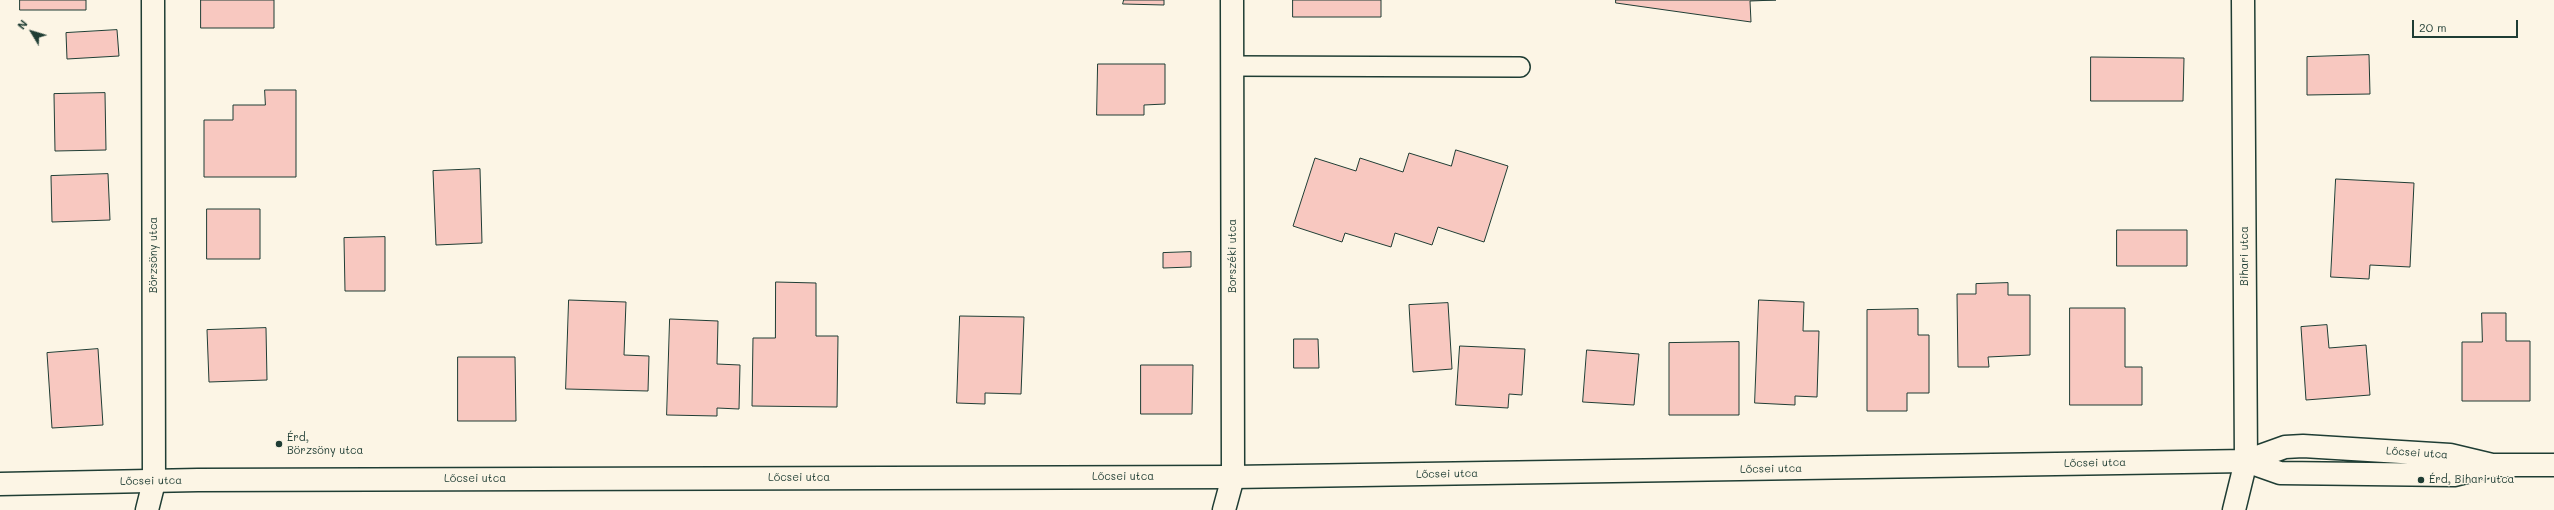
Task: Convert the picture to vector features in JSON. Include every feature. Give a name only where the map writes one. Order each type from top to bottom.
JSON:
[{"type":"street","name":"Börzsöny utca","points":[[147,510],[154,482],[154,0]]},
{"type":"street","name":"Borszéki utca","points":[[1224,510],[1233,477],[1232,0]]},
{"type":"street","name":"Bihari utca","points":[[2234,510],[2246,461],[2243,0]]},
{"type":"street","name":"Lőcsei utca","points":[[0,484],[1233,477],[2246,461],[2285,447],[2303,446],[2450,455],[2492,465],[2554,465]]},
{"type":"lane","points":[[1233,66],[1520,67]]},
{"type":"building","points":[[20,0],[86,0],[86,10],[20,10]]},
{"type":"building","points":[[201,0],[274,0],[274,28],[201,28]]},
{"type":"building","points":[[1124,0],[1164,0],[1164,5],[1123,4]]},
{"type":"building","points":[[1293,0],[1381,0],[1381,17],[1293,17]]},
{"type":"building","points":[[1616,0],[1776,0],[1750,1],[1751,22],[1616,3]]},
{"type":"building","points":[[117,30],[119,56],[67,59],[66,33]]},
{"type":"building","points":[[2369,55],[2370,94],[2307,95],[2307,57]]},
{"type":"building","points":[[2091,57],[2184,58],[2183,101],[2091,101]]},
{"type":"building","points":[[1098,64],[1165,64],[1165,104],[1144,105],[1144,115],[1097,115]]},
{"type":"building","points":[[265,90],[296,90],[296,177],[204,177],[204,120],[233,120],[233,105],[265,105]]},
{"type":"building","points":[[105,93],[106,150],[55,151],[54,94]]},
{"type":"building","points":[[1456,150],[1508,166],[1484,242],[1438,227],[1432,245],[1395,233],[1391,247],[1345,233],[1342,242],[1293,226],[1315,158],[1356,171],[1360,158],[1403,172],[1409,153],[1451,166]]},
{"type":"building","points":[[480,169],[482,243],[436,245],[433,171]]},
{"type":"building","points":[[108,174],[110,220],[52,222],[51,176]]},
{"type":"building","points":[[2336,179],[2414,183],[2410,267],[2370,265],[2369,279],[2331,277]]},
{"type":"building","points":[[207,209],[260,209],[260,259],[207,259]]},
{"type":"building","points":[[2117,230],[2187,230],[2187,266],[2117,266]]},
{"type":"building","points":[[385,237],[385,291],[345,291],[344,238]]},
{"type":"building","points":[[1191,252],[1191,267],[1163,268],[1163,253]]},
{"type":"building","points":[[776,282],[816,283],[816,336],[838,336],[837,407],[752,406],[753,338],[775,338]]},
{"type":"building","points":[[2008,283],[2008,295],[2030,295],[2030,355],[1988,357],[1989,367],[1958,367],[1957,294],[1976,294],[1976,284]]},
{"type":"building","points":[[569,300],[626,302],[624,355],[649,356],[648,391],[566,389]]},
{"type":"building","points":[[1759,300],[1804,302],[1803,331],[1819,331],[1817,397],[1795,396],[1795,405],[1755,403]]},
{"type":"building","points":[[1448,303],[1452,369],[1413,372],[1409,305]]},
{"type":"building","points":[[2070,308],[2125,308],[2125,367],[2142,367],[2142,405],[2070,405]]},
{"type":"building","points":[[1918,309],[1918,335],[1929,335],[1929,393],[1907,393],[1907,411],[1867,411],[1867,310]]},
{"type":"building","points":[[2482,313],[2506,313],[2506,341],[2530,341],[2530,401],[2462,401],[2462,342],[2482,342]]},
{"type":"building","points":[[960,316],[1024,317],[1021,394],[985,393],[985,404],[957,403]]},
{"type":"building","points":[[670,319],[718,321],[717,364],[740,365],[739,409],[717,408],[717,416],[667,415]]},
{"type":"building","points":[[2327,325],[2329,348],[2366,345],[2370,395],[2306,400],[2301,327]]},
{"type":"building","points":[[266,328],[267,380],[209,382],[207,330]]},
{"type":"building","points":[[1294,339],[1318,339],[1319,368],[1294,368]]},
{"type":"building","points":[[1739,342],[1739,415],[1669,415],[1669,343]]},
{"type":"building","points":[[1460,346],[1525,349],[1522,395],[1509,394],[1508,408],[1456,405]]},
{"type":"building","points":[[98,349],[103,425],[52,428],[47,353]]},
{"type":"building","points":[[1587,350],[1639,354],[1634,405],[1583,402]]},
{"type":"building","points":[[458,357],[515,357],[516,421],[458,421]]},
{"type":"building","points":[[1141,365],[1193,365],[1192,414],[1141,414]]},
{"type":"place","name":"Érd, Börzsöny utca","points":[[279,444]]},
{"type":"place","name":"Érd, Bihari utca","points":[[2421,480]]}]
